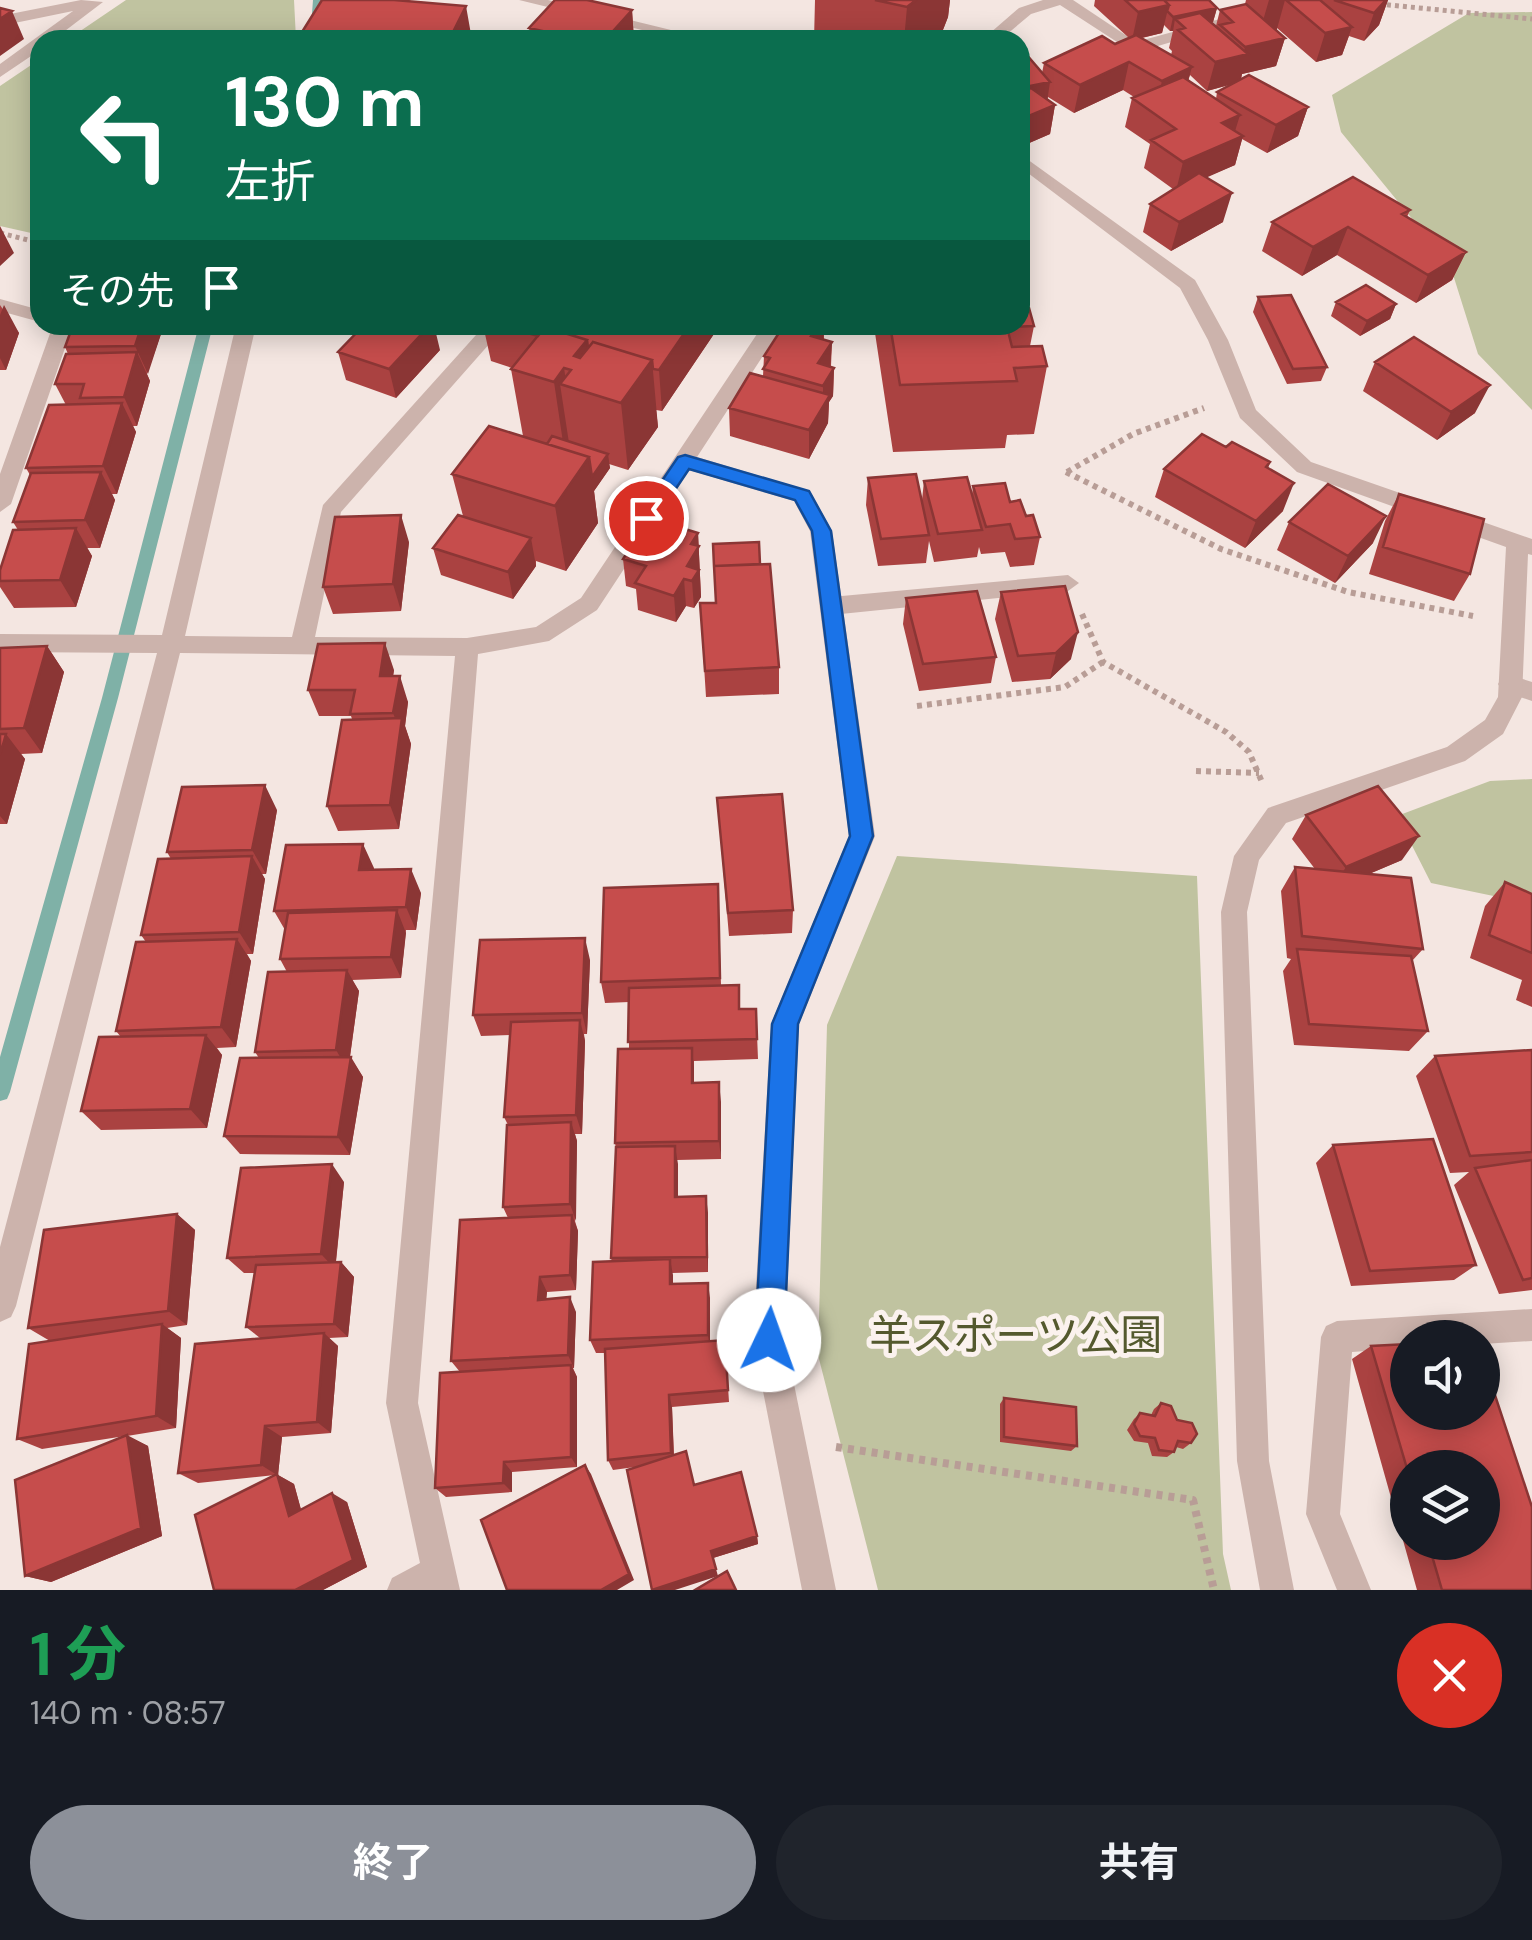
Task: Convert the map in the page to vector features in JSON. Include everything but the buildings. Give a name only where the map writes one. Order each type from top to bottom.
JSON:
[{"type":"street","points":[[5,0],[58,9]]},
{"type":"street","points":[[526,0],[660,30]]},
{"type":"street","points":[[1002,30],[1026,11],[1061,0],[1134,48],[1307,0]]},
{"type":"street","points":[[0,21],[96,1]]},
{"type":"street","points":[[57,30],[96,1]]},
{"type":"street","points":[[0,72],[30,50]]},
{"type":"street","points":[[1030,167],[1188,284],[1218,340],[1247,413],[1304,467],[1524,545],[1513,624],[1521,688],[1510,697],[1494,727],[1456,754],[1277,815],[1247,856],[1234,912],[1252,1461],[1278,1590]]},
{"type":"street","points":[[0,305],[30,313]]},
{"type":"street","points":[[0,504],[59,335]]},
{"type":"street","points":[[0,1306],[171,645],[244,335]]},
{"type":"street","points":[[302,645],[331,510],[486,335]]},
{"type":"street","points":[[0,643],[467,647],[541,634],[589,604],[766,335]]},
{"type":"street","points":[[685,461],[802,496],[822,531],[862,836],[785,1024],[769,1340],[819,1590]]},
{"type":"street","points":[[831,606],[1068,584]]},
{"type":"street","points":[[404,1590],[440,1581],[402,1403],[467,647]]},
{"type":"street","points":[[1354,1590],[1324,1514],[1336,1336],[1532,1325]]},
{"type":"path","points":[[1368,2],[1532,19]]},
{"type":"path","points":[[0,233],[30,240]]},
{"type":"path","points":[[1242,399],[1167,417],[1118,440],[1066,472],[1221,549],[1330,586],[1513,624]]},
{"type":"path","points":[[1068,584],[1102,662],[1226,732],[1249,752],[1277,815]]},
{"type":"path","points":[[916,706],[1065,686],[1102,662]]},
{"type":"path","points":[[1196,771],[1258,773]]},
{"type":"path","points":[[789,1440],[1193,1500],[1214,1590]]},
{"type":"green space","points":[[126,0],[294,0],[296,30],[82,30]]},
{"type":"green space","points":[[1532,12],[1532,410],[1478,354],[1450,265],[1341,132],[1332,95],[1469,13]]},
{"type":"green space","points":[[30,66],[30,233],[0,226],[0,86]]},
{"type":"green space","points":[[1532,779],[1532,904],[1431,883],[1397,816],[1490,781]]},
{"type":"green space","name":"羊スポーツ公園","points":[[897,856],[1197,876],[1223,1554],[1231,1590],[878,1590],[818,1355],[827,1025]]},
{"type":"waterway","points":[[316,30],[318,0]]},
{"type":"waterway","points":[[0,1092],[110,698],[203,335]]},
{"type":"route","points":[[646,518],[685,461],[802,496],[822,531],[862,836],[785,1024],[769,1340]]}]
